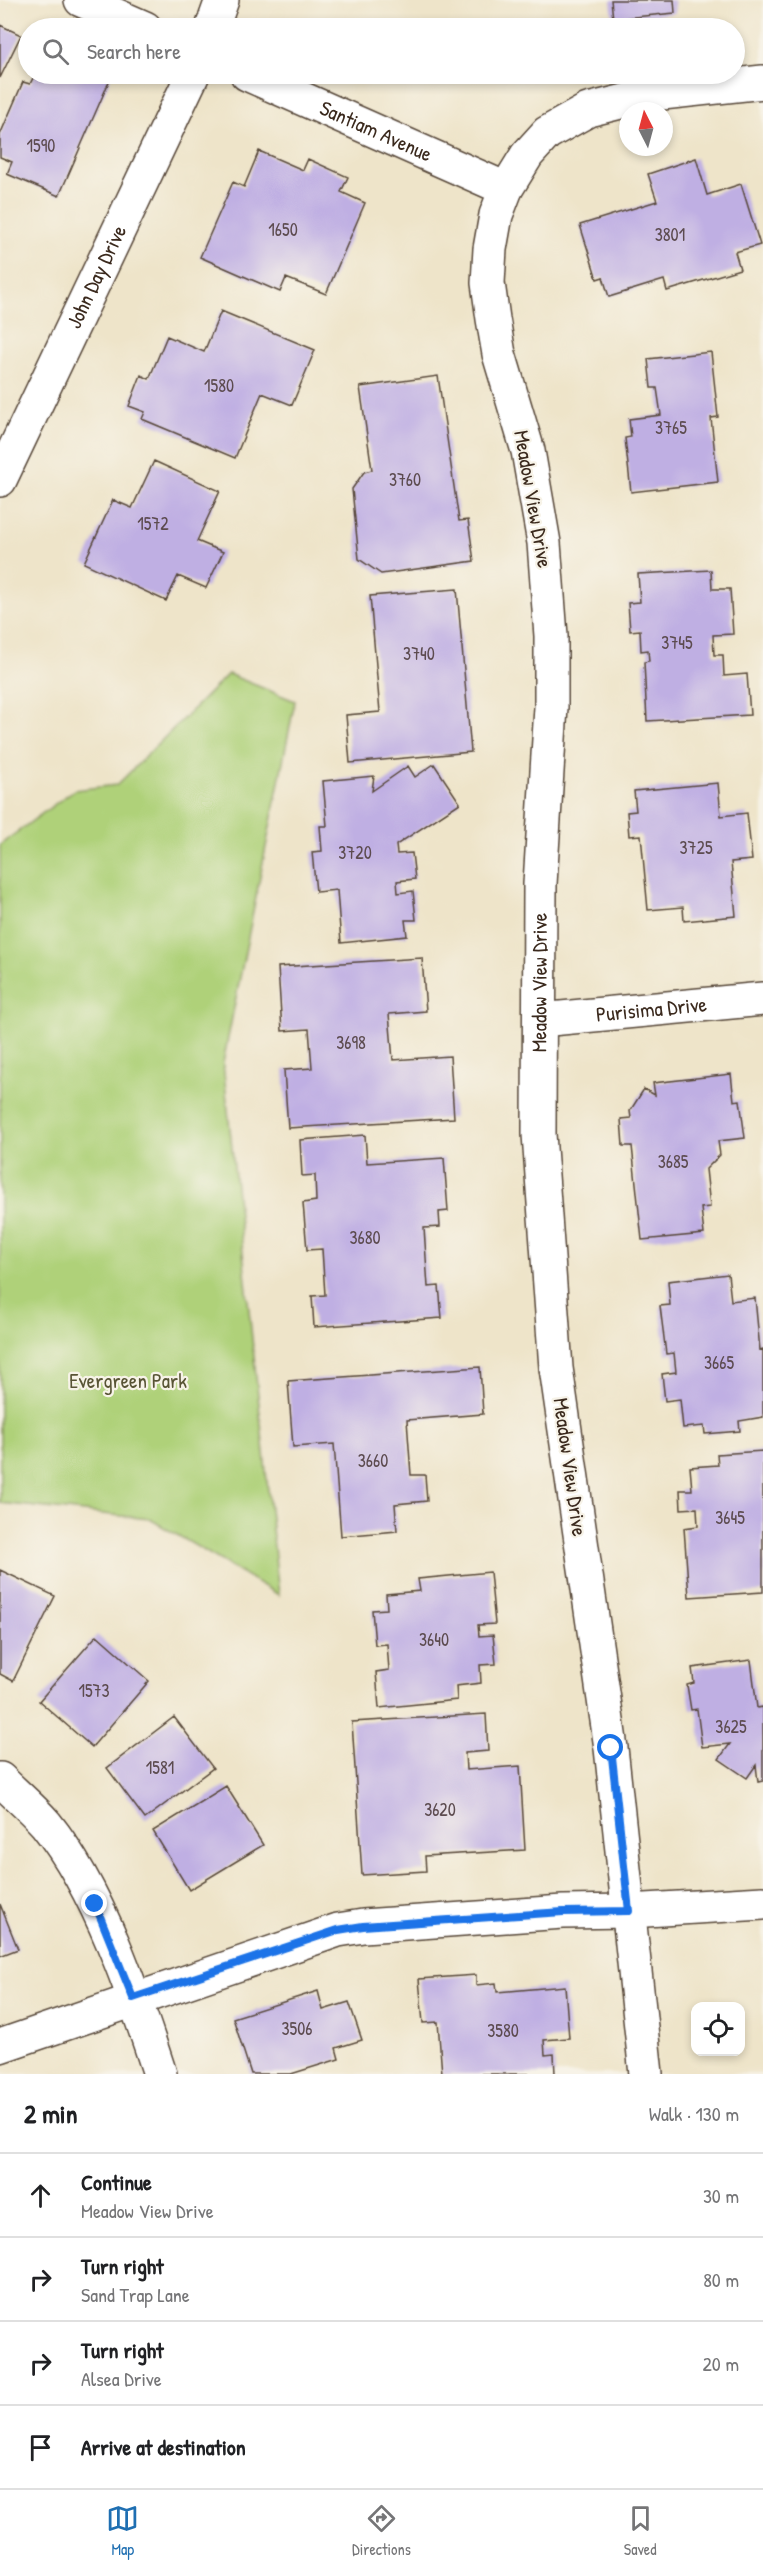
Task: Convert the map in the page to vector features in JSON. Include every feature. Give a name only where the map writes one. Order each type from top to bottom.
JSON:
[{"type":"street","points":[[81,0],[122,18]]},
{"type":"street","points":[[216,18],[222,0]]},
{"type":"street","name":"Meadow View Drive","points":[[745,84],[763,82]]},
{"type":"street","name":"John Day Drive","points":[[0,480],[189,84]]},
{"type":"street","name":"Santiam Avenue","points":[[270,84],[506,189]]},
{"type":"street","name":"Meadow View Drive","points":[[646,2074],[611,1748],[556,1368],[539,1134],[540,884],[551,707],[552,636],[540,520],[528,451],[499,354],[488,284],[490,249],[496,215],[506,189],[527,156],[547,133],[588,110],[653,94],[745,84]]},
{"type":"street","name":"Purisima Drive","points":[[540,1020],[763,999]]},
{"type":"street","points":[[0,1779],[45,1824],[72,1862],[95,1904],[133,1998],[160,2074]]},
{"type":"street","points":[[0,2046],[133,1998],[338,1930],[363,1926],[563,1912],[629,1911],[763,1903]]},
{"type":"green space","name":"Evergreen Park","points":[[228,674],[295,701],[223,1063],[279,1595],[150,1519],[0,1503],[0,845],[74,790],[117,785]]},
{"type":"building","points":[[611,0],[674,0],[675,13],[613,18]]},
{"type":"building","points":[[0,25],[18,34],[18,41],[0,78]]},
{"type":"building","points":[[22,84],[108,84],[59,196],[7,174],[12,162],[0,157],[0,135]]},
{"type":"building","points":[[259,151],[303,170],[308,159],[348,177],[341,192],[365,203],[326,294],[286,278],[280,292],[200,257],[233,182],[244,187]]},
{"type":"building","points":[[696,158],[707,195],[741,184],[760,245],[735,252],[740,269],[667,291],[664,280],[609,297],[603,277],[597,279],[580,225],[657,201],[648,174]]},
{"type":"building","points":[[221,311],[315,350],[292,405],[262,393],[235,458],[142,419],[145,412],[129,406],[141,375],[149,379],[167,336],[204,352]]},
{"type":"building","points":[[711,352],[718,417],[711,418],[718,482],[631,492],[625,438],[631,437],[629,419],[661,415],[657,388],[651,388],[648,359]]},
{"type":"building","points":[[438,376],[459,521],[468,520],[474,561],[381,574],[359,559],[352,489],[364,472],[372,470],[360,387]]},
{"type":"building","points":[[154,461],[220,491],[197,541],[223,552],[206,588],[178,576],[166,601],[84,563],[113,500],[132,508]]},
{"type":"building","points":[[711,570],[712,589],[730,589],[733,634],[713,635],[714,655],[723,655],[724,676],[747,674],[750,715],[647,721],[644,662],[649,661],[648,650],[641,651],[640,630],[630,631],[628,603],[640,602],[638,574]]},
{"type":"building","points":[[457,589],[471,752],[350,763],[346,715],[380,712],[370,596]]},
{"type":"building","points":[[434,764],[460,803],[396,845],[397,854],[412,853],[415,879],[397,881],[398,893],[413,891],[416,920],[405,920],[407,936],[341,943],[337,890],[316,892],[312,852],[322,851],[320,826],[327,826],[323,781],[374,776],[372,791],[408,766],[415,777]]},
{"type":"building","points":[[718,783],[721,816],[747,813],[752,860],[731,862],[736,916],[684,921],[683,907],[648,910],[641,835],[629,836],[627,812],[636,811],[634,791]]},
{"type":"building","points":[[422,958],[426,1011],[389,1014],[393,1060],[450,1056],[454,1118],[288,1128],[284,1070],[312,1068],[309,1029],[282,1031],[278,967]]},
{"type":"building","points":[[731,1074],[734,1101],[740,1100],[745,1138],[718,1141],[720,1155],[706,1169],[710,1207],[701,1208],[704,1234],[642,1240],[632,1146],[623,1146],[621,1119],[631,1118],[630,1111],[644,1089],[655,1095],[653,1083]]},
{"type":"building","points":[[365,1135],[367,1163],[444,1158],[448,1211],[439,1212],[440,1227],[424,1228],[428,1287],[439,1286],[442,1318],[314,1327],[312,1296],[325,1295],[322,1249],[307,1250],[303,1203],[316,1201],[315,1175],[302,1176],[300,1140]]},
{"type":"building","points":[[728,1274],[731,1301],[755,1298],[760,1350],[763,1349],[763,1417],[739,1421],[740,1431],[705,1434],[704,1426],[683,1428],[680,1399],[665,1401],[662,1374],[676,1372],[674,1353],[666,1354],[660,1306],[670,1305],[668,1281]]},
{"type":"building","points":[[480,1367],[483,1414],[407,1420],[411,1475],[425,1475],[427,1501],[395,1504],[397,1531],[341,1536],[334,1444],[293,1447],[288,1381]]},
{"type":"building","points":[[763,1451],[763,1592],[689,1597],[684,1528],[698,1526],[697,1508],[681,1509],[680,1490],[692,1490],[690,1467],[718,1465],[717,1454]]},
{"type":"building","points":[[0,1570],[55,1596],[13,1681],[0,1674]]},
{"type":"building","points":[[490,1572],[495,1624],[478,1625],[479,1636],[493,1635],[496,1664],[480,1665],[481,1683],[456,1686],[457,1700],[379,1708],[376,1672],[389,1670],[387,1644],[375,1645],[372,1610],[387,1609],[386,1594],[420,1591],[418,1579]]},
{"type":"building","points":[[97,1635],[149,1681],[92,1747],[39,1701]]},
{"type":"building","points":[[751,1660],[757,1708],[763,1707],[763,1781],[758,1782],[756,1765],[747,1778],[719,1759],[730,1744],[702,1747],[697,1709],[691,1710],[687,1685],[694,1683],[692,1668]]},
{"type":"building","points":[[486,1714],[488,1751],[465,1753],[466,1770],[520,1766],[525,1850],[425,1856],[426,1871],[362,1875],[352,1722]]},
{"type":"building","points":[[174,1717],[213,1768],[145,1819],[107,1768]]},
{"type":"building","points":[[226,1786],[263,1845],[189,1890],[153,1831]]},
{"type":"building","points":[[0,1904],[18,1949],[0,1956]]},
{"type":"building","points":[[476,1975],[476,1985],[496,1983],[497,1992],[565,1986],[569,2038],[544,2040],[545,2055],[554,2054],[555,2074],[442,2074],[438,2022],[423,2023],[419,1979]]},
{"type":"building","points":[[318,1991],[323,2010],[349,2002],[362,2040],[336,2048],[339,2059],[291,2074],[251,2074],[233,2018]]},
{"type":"route","points":[[95,1904],[133,1998],[338,1930],[363,1926],[563,1912],[629,1911],[611,1748]]}]
